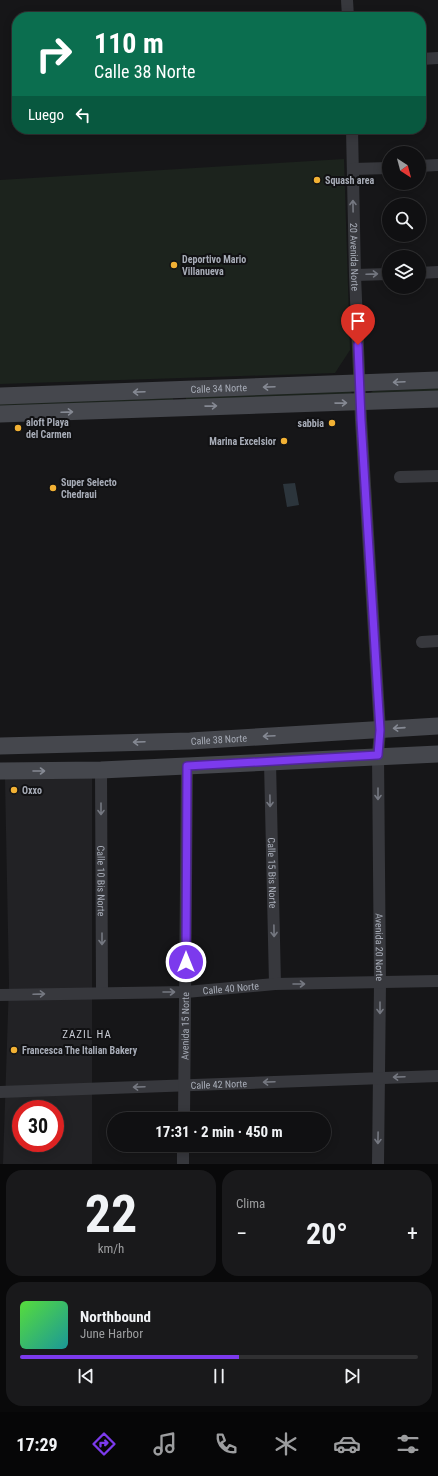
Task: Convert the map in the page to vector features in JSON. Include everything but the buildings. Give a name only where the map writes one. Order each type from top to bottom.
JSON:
[{"type":"main road","name":"Calle 34 Norte","points":[[0,396],[438,380]]},
{"type":"main road","points":[[179,390],[179,407]]},
{"type":"main road","name":"Calle 34 Norte","points":[[0,414],[179,407],[360,403],[438,399]]},
{"type":"main road","name":"Calle 38 Norte","points":[[0,746],[190,741],[438,726]]},
{"type":"main road","points":[[187,766],[190,741]]},
{"type":"main road","points":[[0,771],[101,770],[378,755],[438,754]]},
{"type":"street","points":[[347,0],[348,12]]},
{"type":"street","points":[[426,59],[438,58]]},
{"type":"street","name":"20 Avenida Norte","points":[[352,134],[359,384]]},
{"type":"street","points":[[426,166],[438,165]]},
{"type":"street","points":[[353,169],[382,168]]},
{"type":"street","points":[[426,273],[438,272]]},
{"type":"street","points":[[355,275],[382,274]]},
{"type":"street","points":[[359,384],[360,403]]},
{"type":"street","name":"Avenida 20 Norte","points":[[360,403],[380,730],[378,755],[380,983],[378,1164]]},
{"type":"street","points":[[400,477],[438,476]]},
{"type":"street","points":[[422,642],[438,641]]},
{"type":"street","name":"Calle 15 Bis Norte","points":[[270,762],[275,984]]},
{"type":"street","name":"Avenida 15 Norte","points":[[184,1112],[186,1085],[187,766]]},
{"type":"street","name":"Calle 10 Bis Norte","points":[[101,770],[102,992]]},
{"type":"street","name":"Calle 40 Norte","points":[[0,995],[102,992],[186,992],[275,984],[438,981]]},
{"type":"street","name":"Calle 42 Norte","points":[[0,1092],[438,1076]]},
{"type":"street","points":[[183,1164],[184,1152]]},
{"type":"shaded area","name":"Deportivo Mario Villanueva","points":[[344,159],[350,350],[335,373],[0,384],[0,180]]},
{"type":"shaded area","points":[[438,388],[438,393],[370,393],[373,391]]},
{"type":"shaded area","points":[[350,391],[352,393],[351,396],[186,402],[186,397]]},
{"type":"shaded area","points":[[173,398],[173,401],[0,408],[0,403]]},
{"type":"shaded area","points":[[295,483],[299,505],[287,507],[283,484]]},
{"type":"shaded area","points":[[92,777],[92,1164],[3,1164],[9,983],[5,779]]},
{"type":"place","name":"Squash area","points":[[317,180]]},
{"type":"place","name":"Deportivo Mario Villanueva","points":[[174,265]]},
{"type":"place","name":"sabbia","points":[[332,423]]},
{"type":"place","name":"aloft Playa del Carmen","points":[[18,428]]},
{"type":"place","name":"Marina Excelsior","points":[[284,441]]},
{"type":"place","name":"Super Selecto Chedraui","points":[[53,488]]},
{"type":"place","name":"Oxxo","points":[[14,790]]},
{"type":"place","name":"Francesca The Italian Bakery","points":[[14,1050]]},
{"type":"district","name":"ZAZIL HA","points":[[87,1034]]},
{"type":"route","points":[[186,962],[187,766],[378,755],[380,730],[360,403],[358,345]]}]
